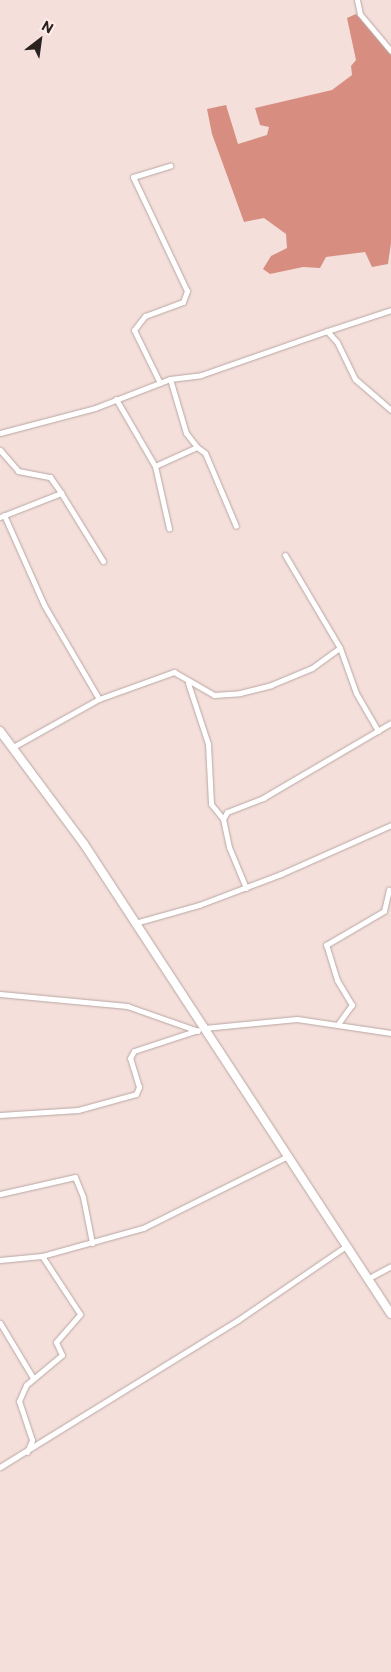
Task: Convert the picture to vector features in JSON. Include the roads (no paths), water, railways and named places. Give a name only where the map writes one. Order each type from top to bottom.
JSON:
[{"type":"main road","points":[[0,731],[54,799],[203,1031],[391,1314]]},
{"type":"street","points":[[357,0],[360,14],[391,52]]},
{"type":"street","points":[[160,382],[134,330],[145,316],[183,302],[187,291],[133,177],[170,166]]},
{"type":"street","points":[[0,432],[95,408],[170,379],[201,375],[391,310]]},
{"type":"street","points":[[327,331],[337,342],[355,379],[391,410]]},
{"type":"street","points":[[170,379],[186,433],[197,447],[205,453],[236,526]]},
{"type":"street","points":[[116,399],[155,466],[168,528]]},
{"type":"street","points":[[155,466],[197,447]]},
{"type":"street","points":[[0,450],[18,471],[50,477],[103,561]]},
{"type":"street","points":[[61,493],[2,516],[44,605],[99,699]]},
{"type":"street","points":[[285,555],[340,648],[356,693],[378,731]]},
{"type":"street","points":[[13,747],[99,699],[174,672],[187,682],[214,695],[240,693],[272,686],[312,668],[340,648]]},
{"type":"street","points":[[187,682],[208,744],[211,804],[223,819],[229,847],[246,888]]},
{"type":"street","points":[[223,819],[227,812],[262,798],[391,723]]},
{"type":"street","points":[[135,923],[246,888],[391,825]]},
{"type":"street","points":[[338,1024],[352,1005],[337,980],[326,946],[384,912],[389,890]]},
{"type":"street","points":[[0,994],[127,1006],[203,1031]]},
{"type":"street","points":[[0,1115],[78,1110],[136,1094],[139,1087],[130,1058],[134,1051],[203,1031],[297,1019],[391,1033]]},
{"type":"street","points":[[0,1260],[42,1256],[143,1228],[286,1157]]},
{"type":"street","points":[[0,1194],[75,1177],[83,1197],[92,1243]]},
{"type":"street","points":[[0,1467],[27,1452],[346,1246]]},
{"type":"street","points":[[27,1452],[32,1440],[19,1401],[26,1384],[62,1355],[56,1342],[80,1314],[42,1256]]},
{"type":"street","points":[[367,1279],[391,1266]]},
{"type":"street","points":[[0,1323],[33,1378]]}]
